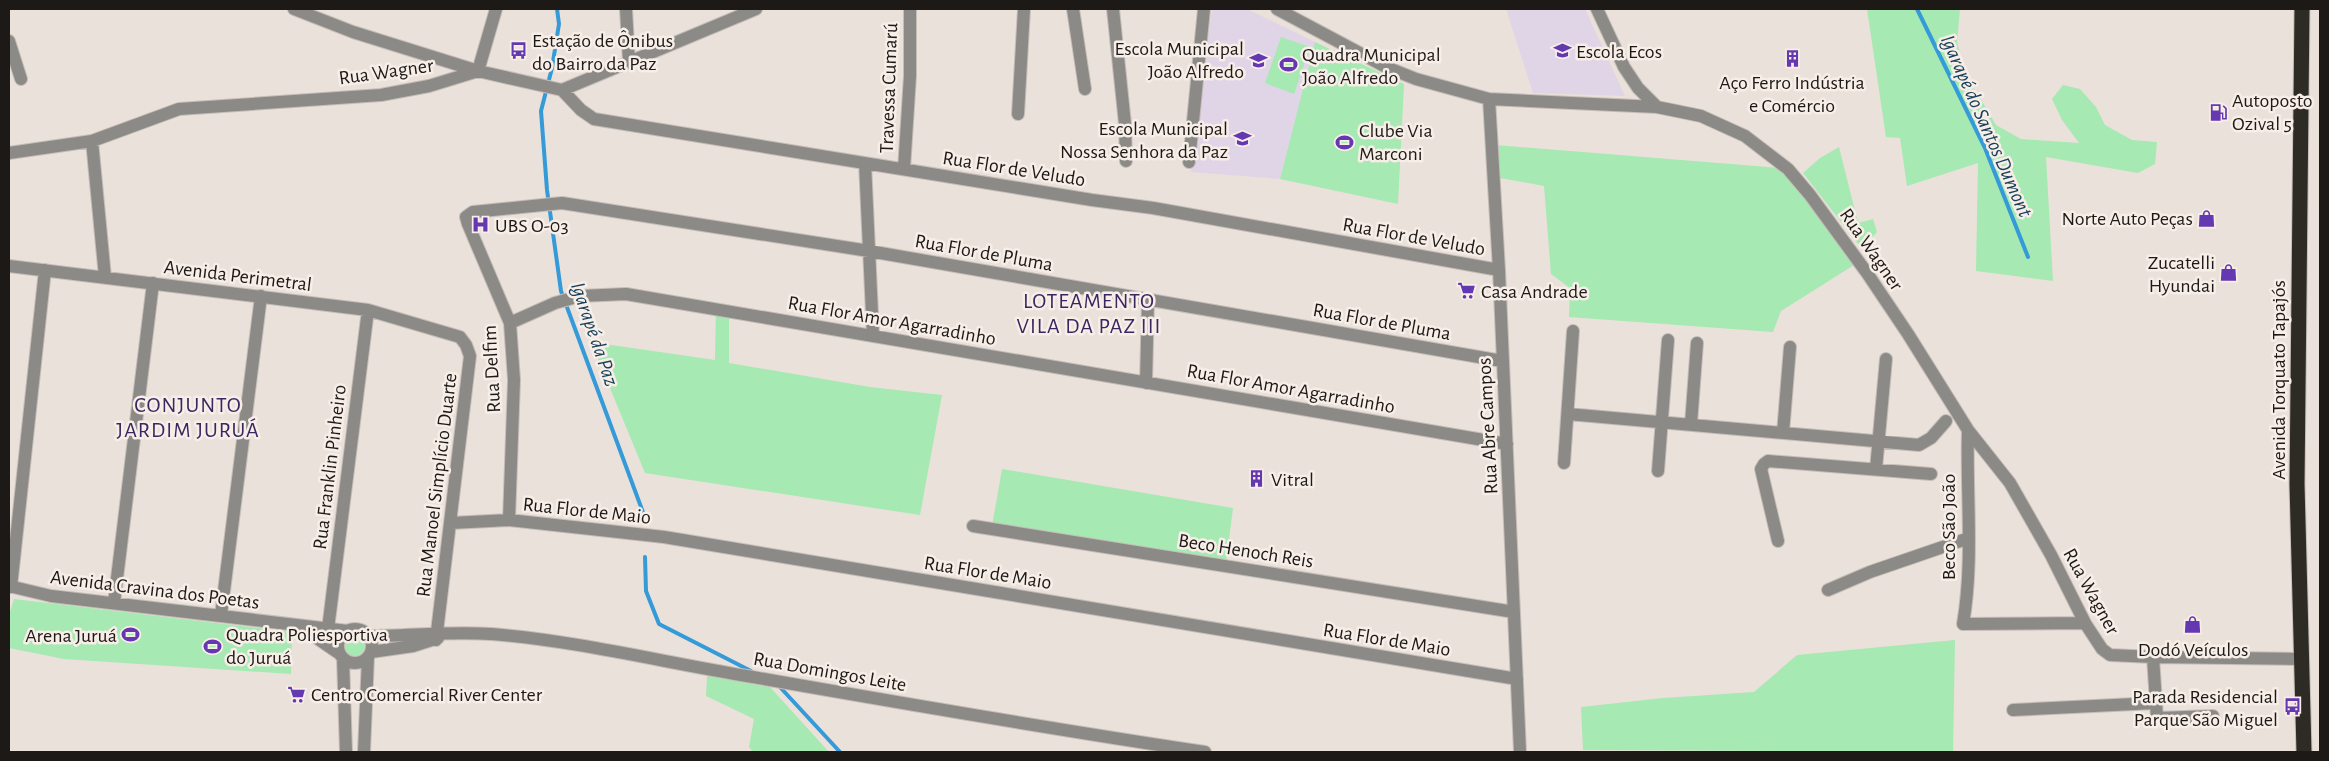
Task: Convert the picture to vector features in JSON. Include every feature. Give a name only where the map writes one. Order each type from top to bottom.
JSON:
[{"type":"highway","name":"Avenida Torquato Tapajós","points":[[2302,9],[2297,474],[2304,752]]},
{"type":"street","points":[[294,9],[353,32],[478,71],[496,9]]},
{"type":"street","points":[[626,9],[629,63]]},
{"type":"street","points":[[559,90],[629,63],[739,13],[756,9]]},
{"type":"street","name":"Travessa Cumarú","points":[[904,169],[910,76],[910,9]]},
{"type":"street","points":[[1018,114],[1024,9]]},
{"type":"street","points":[[1073,9],[1086,89]]},
{"type":"street","points":[[1113,9],[1125,124],[1126,161]]},
{"type":"street","points":[[1188,162],[1204,9]]},
{"type":"street","name":"Rua Wagner","points":[[1277,9],[1386,67],[1416,79],[1489,99],[1657,107],[1701,116],[1745,136],[1788,169],[1810,195],[1867,273],[1968,430],[2010,482],[2051,555],[2096,642],[2110,655],[2301,659]]},
{"type":"street","points":[[1597,9],[1624,67],[1638,88],[1657,107]]},
{"type":"street","points":[[9,41],[21,79]]},
{"type":"street","name":"Rua Wagner","points":[[9,153],[92,141],[179,109],[382,95],[429,86],[478,71],[559,90]]},
{"type":"street","name":"Rua Flor de Veludo","points":[[559,90],[594,119],[1153,208],[1499,270]]},
{"type":"street","name":"Rua Abre Campos","points":[[1489,99],[1499,270],[1520,752]]},
{"type":"street","points":[[92,141],[105,277]]},
{"type":"street","points":[[865,163],[873,335]]},
{"type":"street","name":"Rua Flor de Pluma","points":[[468,224],[466,217],[473,212],[562,203],[869,251],[1502,361]]},
{"type":"street","name":"Rua Delfim","points":[[468,224],[510,323],[514,380],[509,520]]},
{"type":"street","name":"Avenida Perimetral","points":[[9,266],[368,310],[460,337]]},
{"type":"street","points":[[10,587],[45,270]]},
{"type":"street","points":[[114,603],[153,283]]},
{"type":"street","name":"Rua Flor Amor Agarradinho","points":[[510,323],[580,296],[626,294],[1507,444]]},
{"type":"street","points":[[221,616],[261,296]]},
{"type":"street","points":[[1146,383],[1148,300]]},
{"type":"street","name":"Rua Franklin Pinheiro","points":[[328,629],[368,310]]},
{"type":"street","points":[[1564,463],[1573,331]]},
{"type":"street","name":"Rua Manoel Simplício Duarte","points":[[440,635],[450,523],[470,356],[466,345],[460,337]]},
{"type":"street","points":[[1658,471],[1668,340]]},
{"type":"street","points":[[1691,424],[1697,343]]},
{"type":"street","points":[[1783,433],[1790,347]]},
{"type":"street","points":[[1876,469],[1886,359]]},
{"type":"street","points":[[1568,414],[1918,445],[1931,438],[1946,421]]},
{"type":"street","name":"Beco São João","points":[[1968,430],[1969,538],[1963,624],[2085,623]]},
{"type":"street","points":[[1778,541],[1761,469],[1768,461],[1930,474]]},
{"type":"street","name":"Rua Flor de Maio","points":[[450,523],[509,520],[664,537],[1517,679]]},
{"type":"street","name":"Beco Henoch Reis","points":[[973,526],[1514,612]]},
{"type":"street","points":[[1828,590],[1870,572],[1969,538]]},
{"type":"street","name":"Avenida Cravina dos Poetas","points":[[10,587],[51,596],[348,631]]},
{"type":"street","name":"Avenida Cravina dos Poetas","points":[[297,625],[341,656]]},
{"type":"street","points":[[346,752],[339,641],[348,631],[359,630],[368,636],[372,647],[369,655],[364,752]]},
{"type":"street","name":"Rua Domingos Leite","points":[[368,636],[493,634],[594,647],[745,676],[1076,733],[1205,752]]},
{"type":"street","name":"Rua Domingos Leite","points":[[369,655],[412,646],[440,635]]},
{"type":"street","points":[[341,656],[348,662],[359,663],[369,655]]},
{"type":"street","points":[[2153,657],[2157,718],[2213,716]]},
{"type":"street","points":[[2013,710],[2155,703]]},
{"type":"shaded area","points":[[1212,9],[1247,9],[1315,42],[1280,179],[1191,172]]},
{"type":"shaded area","name":"Escola Ecos","points":[[1506,9],[1585,9],[1625,96],[1533,93]]},
{"type":"green space","points":[[1867,9],[1960,9],[1957,42],[1966,79],[1996,125],[2021,139],[2079,143],[2062,120],[2052,99],[2063,85],[2080,89],[2096,107],[2105,125],[2132,140],[2157,142],[2155,164],[2138,173],[2046,157],[2053,281],[1976,271],[1978,163],[1907,186],[1900,138],[1886,137]]},
{"type":"green space","name":"Quadra Municipal João Alfredo","points":[[1281,37],[1310,47],[1294,94],[1265,83]]},
{"type":"green space","name":"Clube Via Marconi","points":[[1315,42],[1404,84],[1398,204],[1280,179]]},
{"type":"green space","points":[[1495,145],[1781,168],[1803,188],[1854,265],[1781,311],[1773,332],[1569,317],[1570,288],[1551,274],[1544,186],[1500,178]]},
{"type":"green space","points":[[1839,147],[1858,223],[1873,219],[1877,232],[1862,249],[1803,173],[1820,158]]},
{"type":"green space","points":[[716,308],[729,310],[729,363],[870,387],[942,395],[920,515],[645,473],[591,342],[715,360]]},
{"type":"green space","points":[[1002,469],[1233,508],[1226,563],[992,526]]},
{"type":"green space","points":[[14,599],[292,632],[291,674],[64,659],[9,648],[9,615]]},
{"type":"green space","points":[[355,636],[362,639],[365,646],[362,653],[355,656],[348,653],[345,646],[348,639]]},
{"type":"green space","points":[[1955,640],[1953,752],[1583,750],[1581,707],[1663,698],[1754,692],[1797,655]]},
{"type":"green space","points":[[707,676],[770,687],[829,752],[753,752],[749,747],[754,719],[706,696]]},
{"type":"waterway","name":"Igarapé da Paz","points":[[557,9],[559,24],[552,68],[541,111],[547,190],[561,291],[644,515]]},
{"type":"waterway","name":"Igarapé do Santos Dumont","points":[[1917,9],[1985,148],[2028,257]]},
{"type":"waterway","name":"Igarapé da Paz","points":[[645,557],[646,591],[659,624],[751,671]]},
{"type":"waterway","name":"Igarapé da Paz","points":[[779,686],[840,752]]},
{"type":"place","name":"Estação de Ônibus do Bairro da Paz","points":[[518,51]]},
{"type":"place","name":"Escola Ecos","points":[[1562,51]]},
{"type":"place","name":"Aço Ferro Indústria e Comércio","points":[[1792,58]]},
{"type":"place","name":"Escola Municipal João Alfredo","points":[[1258,60]]},
{"type":"place","name":"Quadra Municipal João Alfredo","points":[[1288,65]]},
{"type":"place","name":"Autoposto Ozival 5","points":[[2218,112]]},
{"type":"place","name":"Escola Municipal Nossa Senhora da Paz","points":[[1242,139]]},
{"type":"place","name":"Clube Via Marconi","points":[[1345,142]]},
{"type":"place","name":"Norte Auto Peças","points":[[2207,218]]},
{"type":"place","name":"UBS O-03","points":[[481,225]]},
{"type":"place","name":"Zucatelli Hyundai","points":[[2229,273]]},
{"type":"place","name":"Casa Andrade","points":[[1467,291]]},
{"type":"place","name":"Vitral","points":[[1257,479]]},
{"type":"place","name":"Dodó Veículos","points":[[2193,625]]},
{"type":"place","name":"Arena Juruá","points":[[131,635]]},
{"type":"place","name":"Quadra Poliesportiva do Juruá","points":[[212,646]]},
{"type":"place","name":"Centro Comercial River Center","points":[[297,694]]},
{"type":"place","name":"Parada Residencial Parque São Miguel","points":[[2292,707]]},
{"type":"district","name":"LOTEAMENTO VILA DA PAZ III","points":[[1089,312]]},
{"type":"district","name":"CONJUNTO JARDIM JURUÁ","points":[[188,416]]}]
